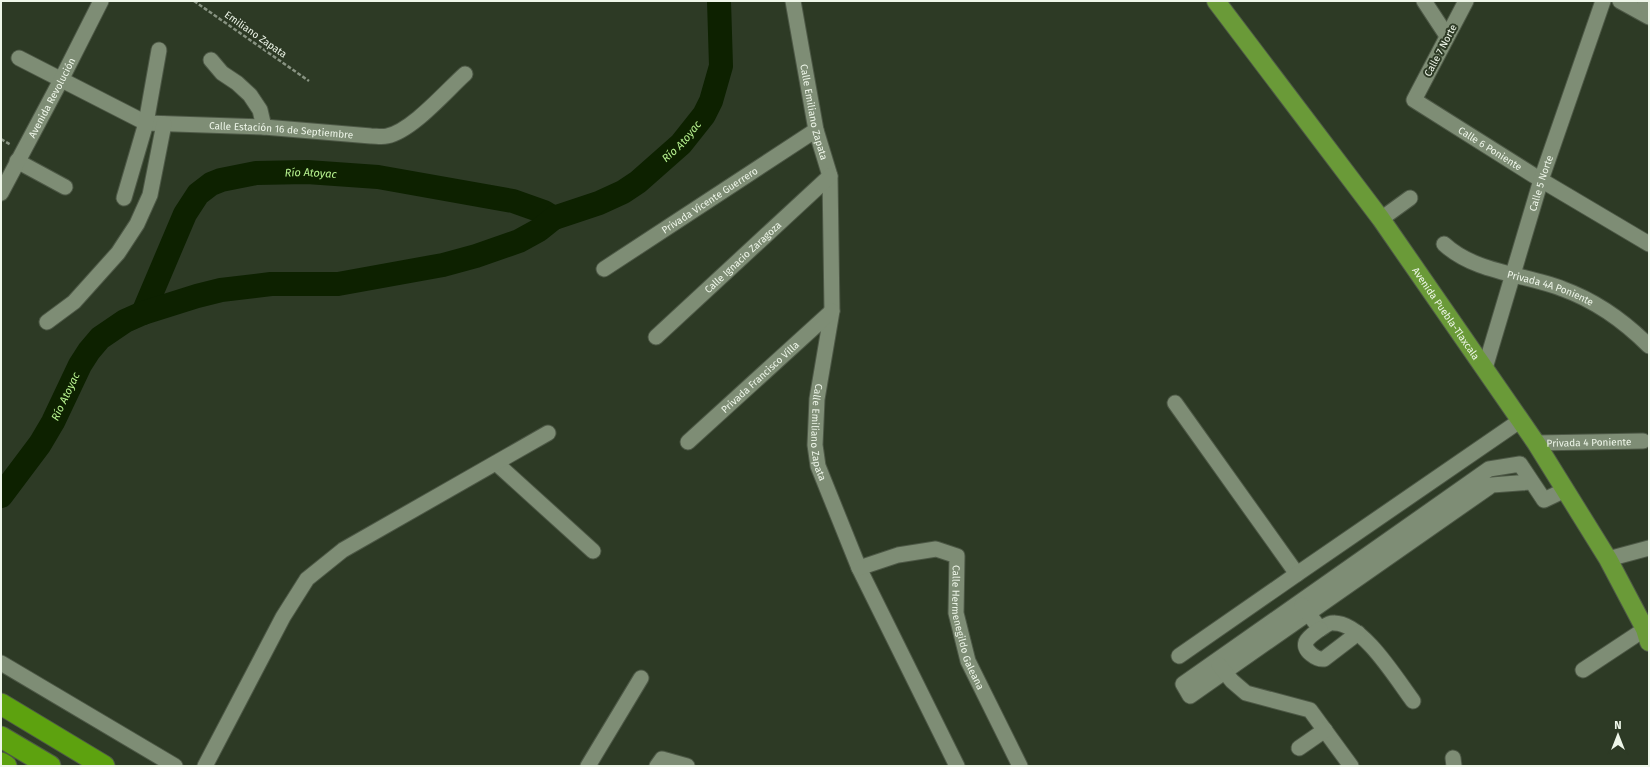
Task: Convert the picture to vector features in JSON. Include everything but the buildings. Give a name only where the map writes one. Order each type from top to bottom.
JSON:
[{"type":"highway","points":[[1,704],[104,766]]},
{"type":"highway","points":[[1,716],[84,766]]},
{"type":"highway","points":[[1,737],[50,766]]},
{"type":"highway","points":[[1,763],[6,766]]},
{"type":"main road","name":"Avenida Puebla-Tlaxcala","points":[[1216,1],[1380,219],[1521,420],[1608,559],[1647,636]]},
{"type":"street","name":"Avenida Revolución","points":[[1,192],[61,80],[101,1]]},
{"type":"street","name":"Calle Emiliano Zapata","points":[[793,1],[816,130],[830,176],[832,311],[817,399],[815,445],[818,466],[859,568],[957,766]]},
{"type":"street","points":[[1424,1],[1447,36]]},
{"type":"street","name":"Calle 7 Norte","points":[[1414,100],[1466,1]]},
{"type":"street","name":"Calle 5 Norte","points":[[1485,368],[1541,180],[1603,1]]},
{"type":"street","points":[[1620,1],[1649,17]]},
{"type":"street","points":[[1645,1],[1649,11]]},
{"type":"street","points":[[124,198],[146,124],[159,50]]},
{"type":"street","points":[[19,58],[146,124]]},
{"type":"street","points":[[211,60],[222,73],[237,83],[250,95],[260,110],[264,127]]},
{"type":"street","name":"Calle Estación 16 de Septiembre","points":[[146,124],[264,127],[386,136],[401,131],[413,122],[465,74]]},
{"type":"street","name":"Calle 6 Poniente","points":[[1414,100],[1541,180],[1649,244]]},
{"type":"street","points":[[47,322],[74,302],[118,253],[137,224],[150,195],[164,124]]},
{"type":"street","name":"Privada Vicente Guerrero","points":[[604,269],[816,130]]},
{"type":"street","points":[[17,161],[65,187]]},
{"type":"street","name":"Calle Ignacio Zaragoza","points":[[656,337],[830,176]]},
{"type":"street","points":[[1380,219],[1410,198]]},
{"type":"street","name":"Privada 4A Poniente","points":[[1444,244],[1464,259],[1562,288],[1583,297],[1603,308],[1635,332],[1649,346]]},
{"type":"street","name":"Privada Francisco Villa","points":[[688,442],[832,311]]},
{"type":"street","points":[[1175,403],[1297,574]]},
{"type":"street","points":[[1179,656],[1521,420]]},
{"type":"street","points":[[205,766],[283,617],[307,579],[343,550],[548,433]]},
{"type":"street","name":"Privada 4 Poniente","points":[[1536,443],[1643,441]]},
{"type":"street","points":[[496,463],[593,551]]},
{"type":"street","points":[[1351,766],[1310,710],[1246,693],[1221,667],[1443,510],[1492,485],[1531,482],[1544,500],[1565,490]]},
{"type":"street","points":[[1608,559],[1649,548]]},
{"type":"street","name":"Calle Hermenegildo Galeana","points":[[859,568],[898,555],[936,549],[957,556],[956,614],[968,661],[1020,766]]},
{"type":"street","points":[[1304,608],[1320,629]]},
{"type":"street","points":[[1358,633],[1324,659],[1320,660],[1316,658],[1307,649],[1307,640],[1320,629],[1332,622],[1338,623],[1358,633],[1368,641],[1413,701]]},
{"type":"street","points":[[1583,670],[1647,636]]},
{"type":"street","points":[[1,663],[175,766]]},
{"type":"street","points":[[588,766],[641,678]]},
{"type":"street","points":[[1299,748],[1325,730]]},
{"type":"street","points":[[66,743],[90,753],[112,766]]},
{"type":"street","points":[[657,766],[662,759],[687,766]]},
{"type":"path","name":"Emiliano Zapata","points":[[194,1],[309,81]]},
{"type":"waterway","name":"Río Atoyac","points":[[1,496],[40,444],[53,422],[80,365],[89,351],[100,338],[125,321],[143,313],[221,290],[271,284],[338,284],[443,265],[476,256],[519,241],[539,230],[554,218],[599,203],[623,192],[638,182],[681,144],[704,115],[711,101],[721,66],[719,1]]},
{"type":"waterway","name":"Río Atoyac","points":[[143,313],[185,214],[198,194],[211,184],[221,180],[256,173],[307,172],[378,177],[513,201],[544,212],[554,218]]}]
